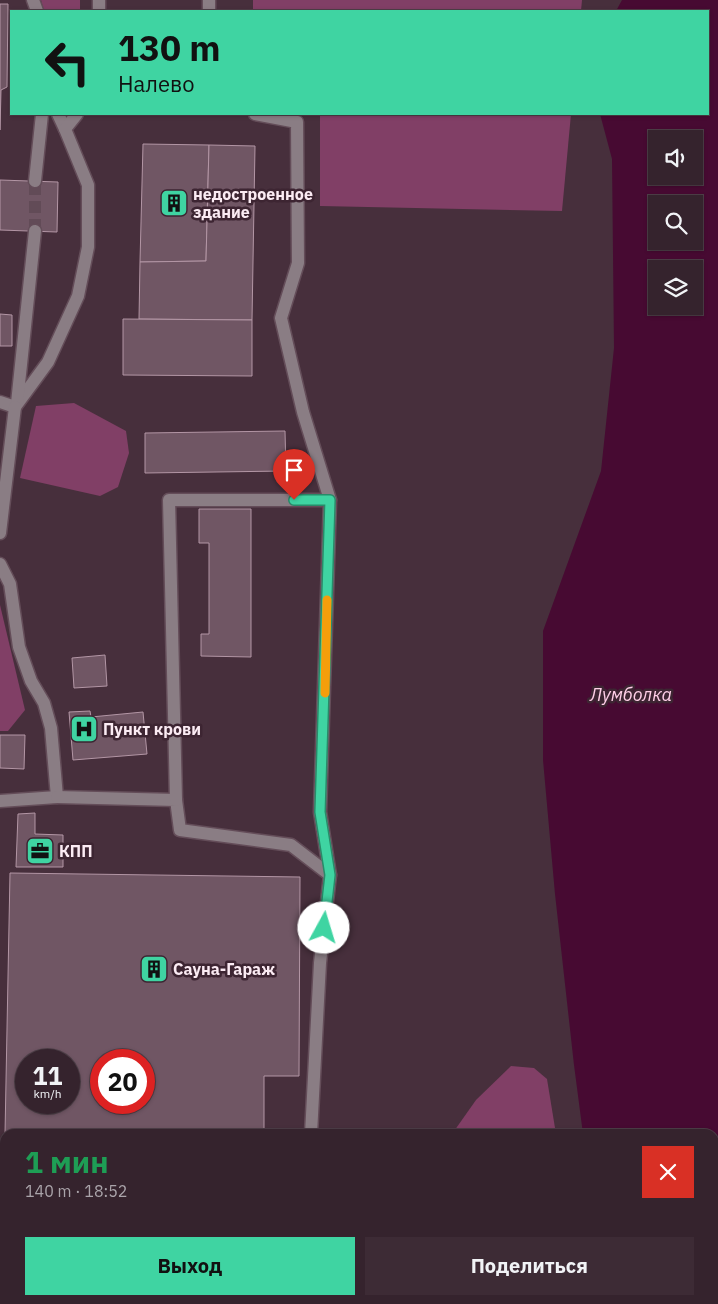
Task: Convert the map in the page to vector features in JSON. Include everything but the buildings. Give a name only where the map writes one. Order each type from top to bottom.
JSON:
[{"type":"lane","points":[[35,181],[42,115]]},
{"type":"lane","points":[[16,405],[48,362],[78,296],[88,246],[88,185],[58,115]]},
{"type":"lane","points":[[65,129],[76,115]]},
{"type":"lane","points":[[260,115],[297,122],[298,263],[281,318],[303,412],[330,500],[320,812],[330,875],[320,963],[311,1129]]},
{"type":"lane","points":[[0,533],[35,231]]},
{"type":"lane","points":[[0,402],[16,405]]},
{"type":"lane","points":[[330,500],[169,500],[176,800],[180,830],[291,845],[330,875]]},
{"type":"lane","points":[[0,564],[10,584],[19,646],[31,681],[44,703],[51,728],[57,797]]},
{"type":"lane","points":[[0,801],[57,797],[176,800]]},
{"type":"shaded area","points":[[41,0],[80,0],[80,10],[44,10]]},
{"type":"shaded area","points":[[253,0],[582,0],[581,10],[253,10]]},
{"type":"shaded area","points":[[320,115],[571,115],[562,211],[320,206]]},
{"type":"shaded area","points":[[74,403],[126,431],[129,453],[118,487],[100,496],[20,478],[36,406]]},
{"type":"shaded area","points":[[0,605],[25,710],[8,731],[0,731]]},
{"type":"shaded area","points":[[511,1066],[534,1068],[547,1079],[555,1129],[456,1129],[476,1100]]},
{"type":"water","name":"Лумболка","points":[[622,0],[718,0],[718,1129],[582,1129],[555,894],[543,760],[543,631],[601,471],[614,348],[612,159],[600,115],[709,115],[709,10],[617,10]]},
{"type":"tunnel","points":[[35,181],[35,231]]},
{"type":"slow traffic","points":[[325,693],[327,600]]},
{"type":"place","name":"недостроенное здание","points":[[174,203]]},
{"type":"place","name":"Пункт крови","points":[[84,729]]},
{"type":"place","name":"КПП","points":[[40,851]]},
{"type":"place","name":"Сауна-Гараж","points":[[154,969]]},
{"type":"route","points":[[294,500],[330,500],[320,812],[330,875],[324,928]]}]
